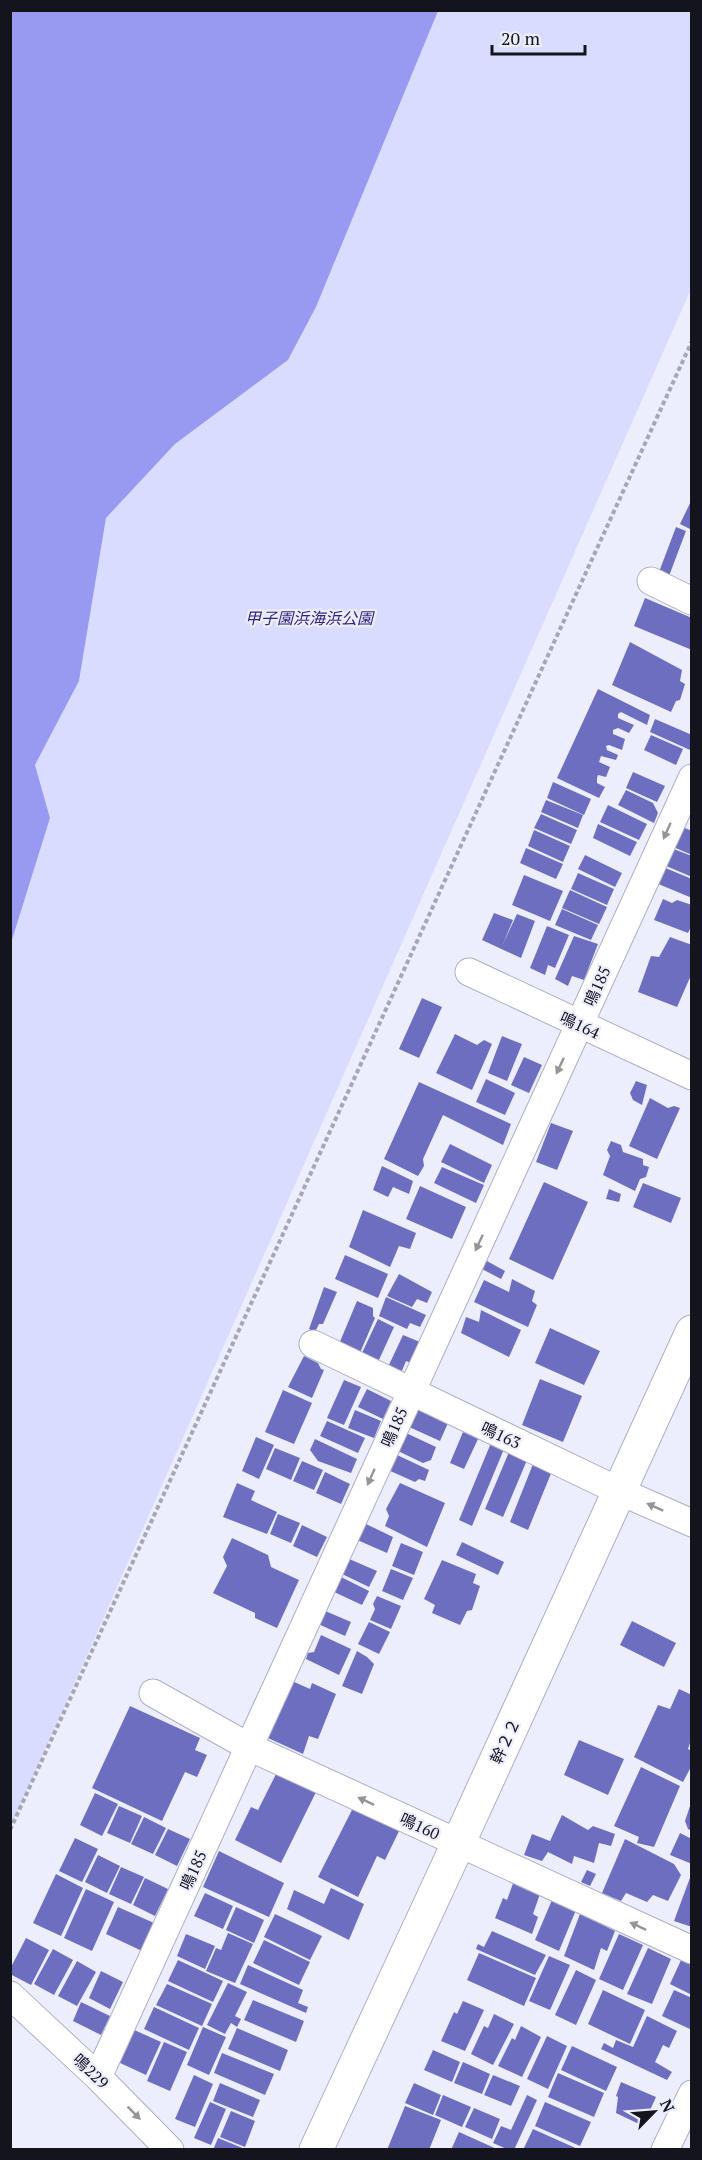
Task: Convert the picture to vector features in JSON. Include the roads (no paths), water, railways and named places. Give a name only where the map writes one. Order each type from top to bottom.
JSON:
[{"type":"street","points":[[651,581],[692,601]]},
{"type":"street","name":"鳴185","points":[[98,2078],[692,778]]},
{"type":"street","name":"鳴164","points":[[469,972],[692,1076]]},
{"type":"street","name":"幹２２","points":[[322,2148],[692,1332]]},
{"type":"street","name":"鳴163","points":[[313,1344],[620,1491],[692,1522]]},
{"type":"street","name":"鳴160","points":[[153,1693],[249,1747],[692,1950]]},
{"type":"street","name":"鳴229","points":[[10,1995],[170,2150]]},
{"type":"street","points":[[665,2150],[692,2094]]},
{"type":"water","points":[[11,10],[438,11],[316,307],[288,360],[175,444],[106,518],[79,681],[35,765],[50,818],[11,943]]},
{"type":"park label","name":"甲子園浜海浜公園","points":[[309,618]]}]
